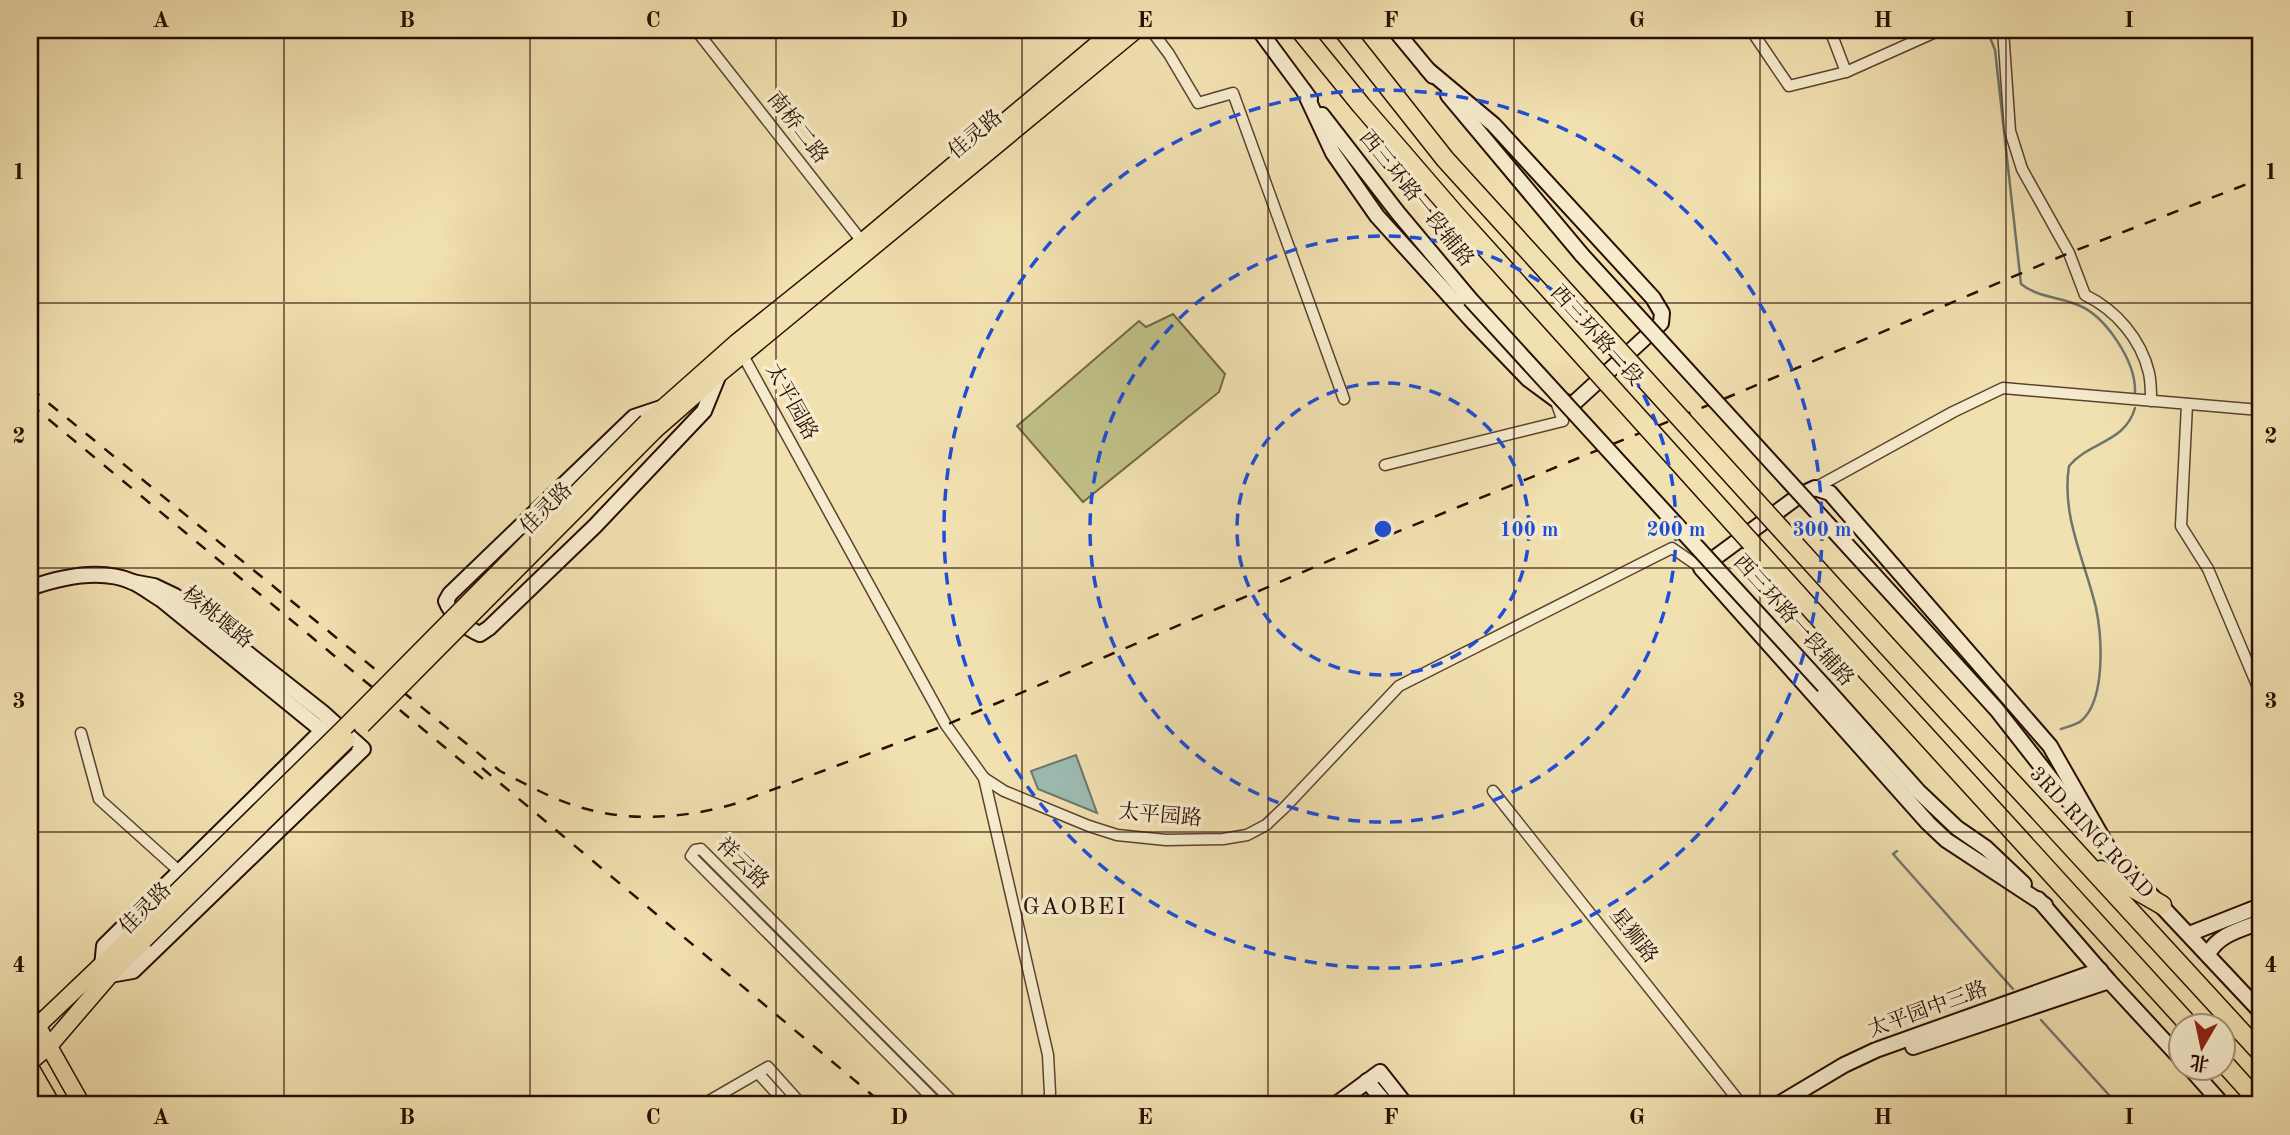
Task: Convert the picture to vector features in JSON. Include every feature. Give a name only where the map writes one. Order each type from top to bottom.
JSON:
[{"type":"highway","name":"西三环路一段","points":[[1300,30],[1455,214],[2176,1012]]},
{"type":"highway","name":"西三环路一段","points":[[1343,30],[1445,159],[1887,646]]},
{"type":"highway","name":"3RD RING ROAD","points":[[1887,646],[2260,1052]]},
{"type":"highway","points":[[2085,860],[2162,905]]},
{"type":"highway","points":[[2238,1079],[2260,1103]]},
{"type":"main road","name":"佳灵路","points":[[866,246],[1114,30]]},
{"type":"main road","name":"佳灵路","points":[[651,426],[661,408],[739,349],[1136,30]]},
{"type":"main road","name":"西三环路一段辅路","points":[[1259,30],[1351,153],[1470,299],[1919,791],[1956,828],[1986,848],[2045,905],[2104,976],[2168,1045]]},
{"type":"main road","points":[[1395,30],[1582,254],[1997,710],[2110,851],[2260,1011]]},
{"type":"main road","points":[[1304,91],[1333,153],[1377,216],[1528,379],[1555,400],[1573,404],[1661,323],[1662,313],[1653,298],[1494,125],[1427,69]]},
{"type":"main road","name":"佳灵路","points":[[30,1064],[49,1046],[106,971],[343,729],[651,426],[719,374],[739,349]]},
{"type":"main road","points":[[661,408],[634,417],[450,594],[446,601],[449,608],[472,631],[480,634],[489,628],[595,526],[704,411],[719,374]]},
{"type":"main road","points":[[2045,905],[1946,840],[1928,823],[1701,568],[1800,495],[1815,488],[1830,493],[2050,746],[2110,851]]},
{"type":"main road","name":"核桃堰路","points":[[30,588],[56,579],[86,575],[132,582],[162,600],[363,749],[133,971],[106,971]]},
{"type":"main road","points":[[106,971],[104,946],[328,725]]},
{"type":"main road","points":[[2189,933],[2260,906]]},
{"type":"main road","points":[[2208,954],[2214,943],[2227,934],[2260,922]]},
{"type":"main road","name":"佳灵路","points":[[32,1024],[106,971]]},
{"type":"main road","name":"太平园中三路","points":[[1777,1105],[1844,1065],[1876,1050],[2104,976]]},
{"type":"main road","name":"太平园中三路","points":[[1793,1105],[1845,1073],[1885,1055],[1966,1031],[2104,976]]},
{"type":"main road","points":[[32,1024],[49,1046],[82,1105]]},
{"type":"main road","points":[[30,1064],[52,1105]]},
{"type":"main road","points":[[1335,1105],[1380,1072],[1406,1105]]},
{"type":"main road","points":[[1367,1081],[1387,1105]]},
{"type":"main road","points":[[2202,1082],[2223,1105]]},
{"type":"street","points":[[1152,30],[1198,103],[1233,93],[1343,399]]},
{"type":"street","points":[[1751,30],[1789,86],[1846,72],[1940,30]]},
{"type":"street","points":[[1830,30],[1846,72]]},
{"type":"street","points":[[2003,30],[2010,131],[2022,169],[2069,253],[2085,295],[2101,303],[2118,317],[2138,344],[2150,374],[2151,401]]},
{"type":"street","name":"南桥二路","points":[[699,31],[866,246]]},
{"type":"street","name":"太平园路","points":[[739,349],[946,725],[984,778],[1004,791],[1117,835],[1166,841],[1223,839],[1247,835],[1266,825],[1286,806],[1399,686],[1672,548],[1701,568]]},
{"type":"street","points":[[1815,488],[1953,412],[2003,388],[2260,410]]},
{"type":"street","points":[[1385,465],[1563,421],[1555,400]]},
{"type":"street","points":[[2188,404],[2181,526],[2208,569],[2260,692]]},
{"type":"street","points":[[81,733],[99,799],[179,871]]},
{"type":"street","points":[[984,778],[1048,1055],[1048,1105]]},
{"type":"street","name":"星狮路","points":[[1493,791],[1742,1105]]},
{"type":"street","name":"祥云路","points":[[939,1105],[691,856],[695,850],[701,849],[956,1105]]},
{"type":"street","points":[[702,1105],[768,1068],[802,1105]]},
{"type":"street","points":[[758,1073],[787,1105]]},
{"type":"green space","points":[[1173,314],[1225,374],[1219,392],[1083,502],[1017,426],[1139,321],[1146,327]]},
{"type":"water","points":[[1076,755],[1097,813],[1038,789],[1031,771]]},
{"type":"waterway","points":[[1987,30],[1995,50],[2021,284],[2041,294],[2078,305],[2099,319],[2125,354],[2135,392]]},
{"type":"waterway","points":[[2061,729],[2081,721],[2089,711],[2095,699],[2100,668],[2100,635],[2096,608],[2075,538],[2068,503],[2069,466],[2123,428],[2135,408]]},
{"type":"waterway","points":[[1897,851],[1893,854],[2013,989]]},
{"type":"waterway","points":[[2041,1020],[2118,1105]]},
{"type":"railway","points":[[30,388],[500,771],[554,798],[593,811],[655,817],[697,813],[737,803],[946,725],[1387,536],[1726,398],[2069,253],[2260,179]]},
{"type":"railway","points":[[30,404],[488,783]]},
{"type":"railway","points":[[482,768],[884,1105]]},
{"type":"district","name":"GAOBEI","points":[[1075,908]]}]
